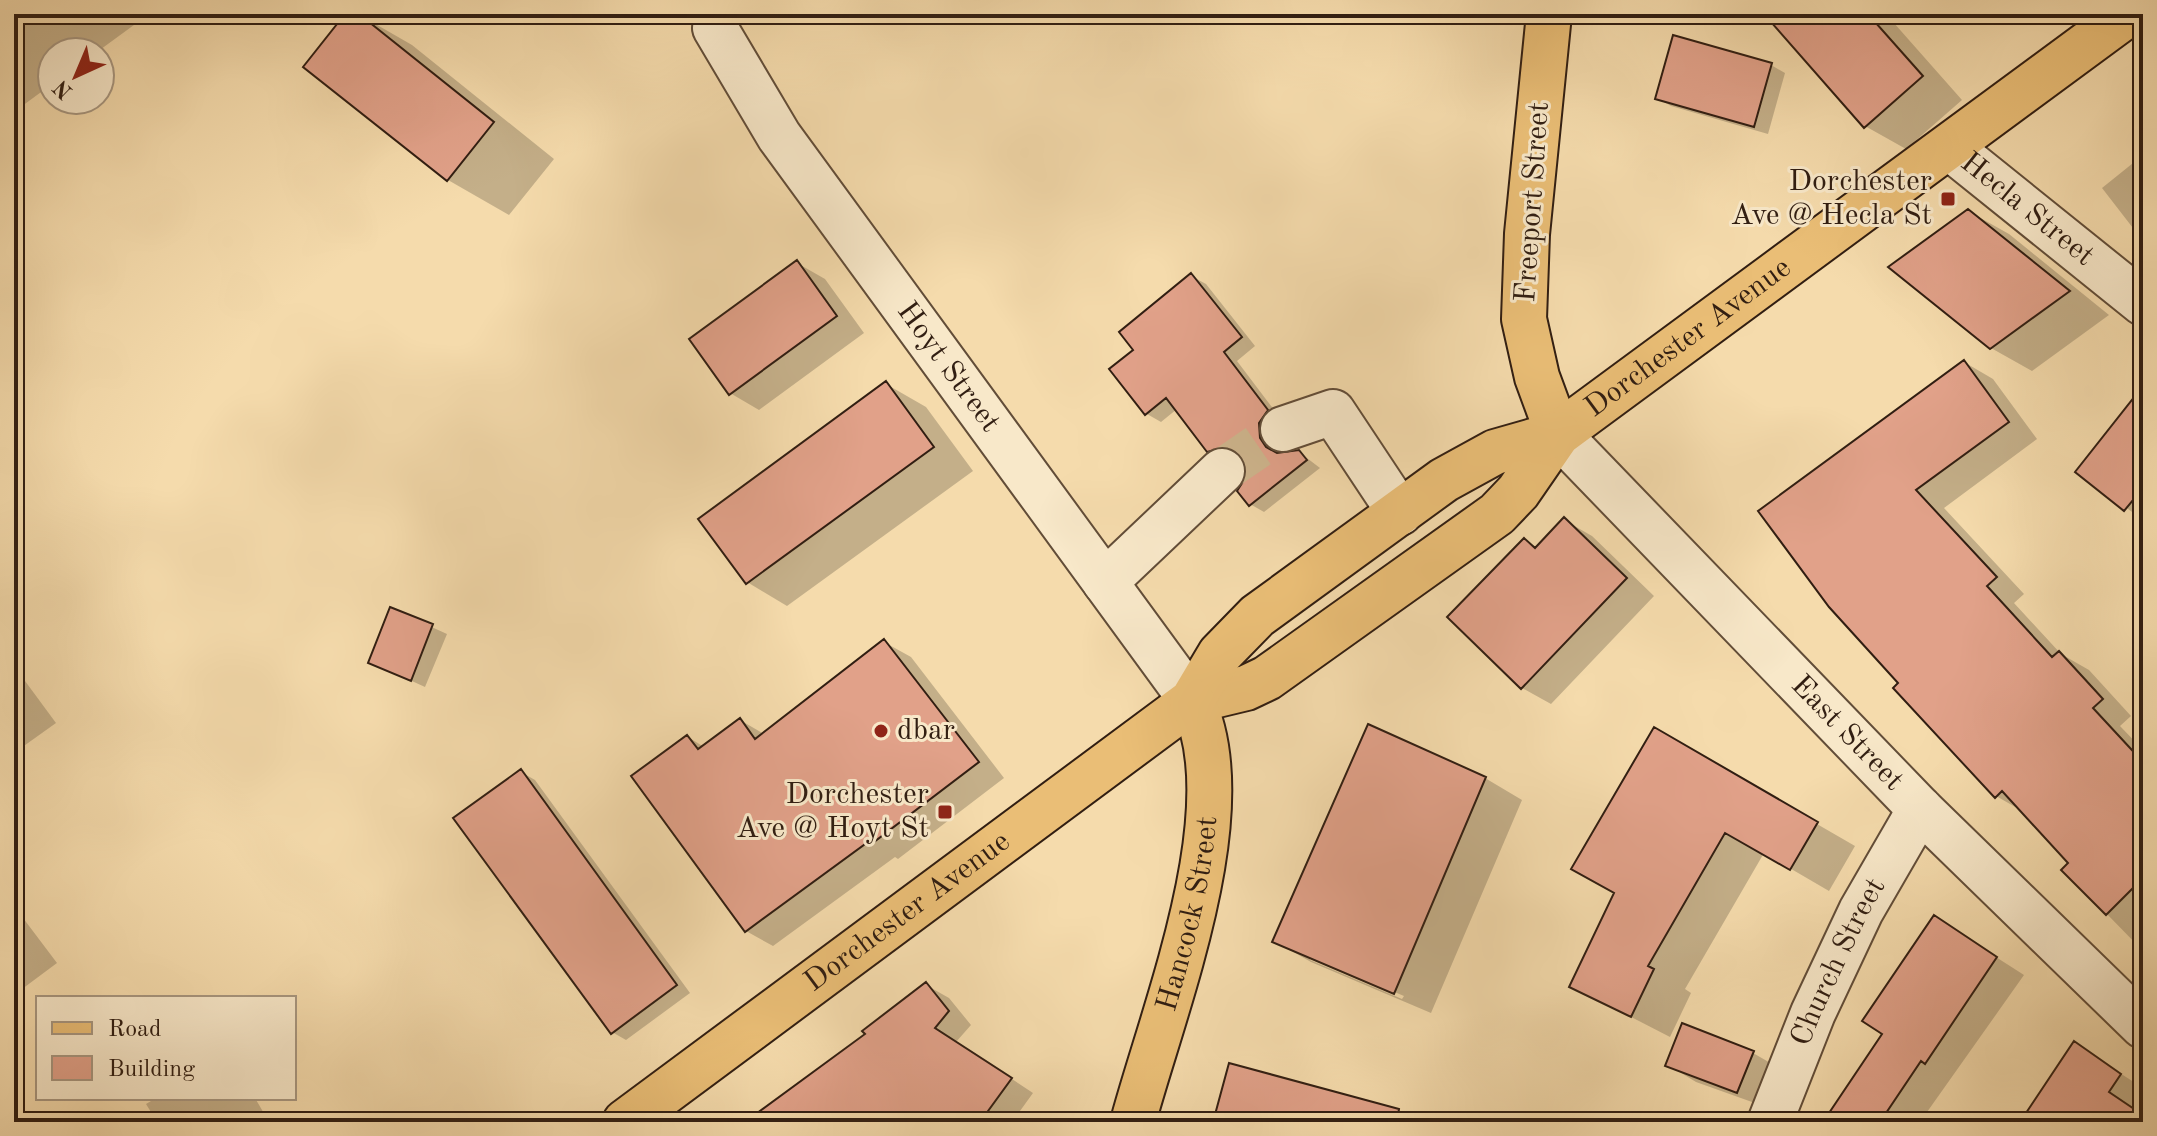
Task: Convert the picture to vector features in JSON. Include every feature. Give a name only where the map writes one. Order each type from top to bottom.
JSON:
[{"type":"main road","name":"Freeport Street","points":[[1549,14],[1527,234],[1524,319],[1537,377],[1558,434]]},
{"type":"main road","name":"Dorchester Avenue","points":[[1192,701],[1246,688],[1267,678],[1477,531],[1518,492],[1558,434],[2128,14]]},
{"type":"main road","name":"Dorchester Avenue","points":[[625,1122],[1192,701],[1220,654],[1238,634],[1444,480],[1495,452],[1558,434]]},
{"type":"main road","name":"Hancock Street","points":[[1133,1122],[1188,928],[1205,836],[1210,798],[1207,739],[1192,701]]},
{"type":"street","name":"Hoyt Street","points":[[715,28],[779,136],[1192,701]]},
{"type":"street","name":"Hecla Street","points":[[1949,147],[2143,303]]},
{"type":"street","points":[[1283,429],[1333,412],[1400,513]]},
{"type":"street","name":"East Street","points":[[1558,434],[1920,809],[2143,1026]]},
{"type":"street","points":[[1105,582],[1222,471]]},
{"type":"street","name":"Church Street","points":[[1770,1122],[1813,1013],[1861,911],[1920,809]]},
{"type":"building","points":[[345,14],[359,14],[494,122],[447,181],[303,67]]},
{"type":"building","points":[[1764,14],[1868,14],[1923,76],[1864,128]]},
{"type":"building","points":[[1673,35],[1772,63],[1754,127],[1655,99]]},
{"type":"building","points":[[1968,209],[2070,291],[1990,349],[1888,267]]},
{"type":"building","points":[[797,260],[837,316],[729,395],[689,339]]},
{"type":"building","points":[[1191,273],[1242,337],[1224,352],[1268,410],[1259,423],[1260,438],[1266,447],[1277,453],[1299,450],[1307,460],[1249,506],[1237,491],[1246,477],[1246,464],[1240,453],[1228,447],[1207,452],[1166,398],[1145,415],[1109,369],[1133,350],[1119,332]]},
{"type":"building","points":[[1964,360],[2009,422],[1916,490],[1997,577],[1987,586],[2052,657],[2059,651],[2103,699],[2093,708],[2143,762],[2143,878],[2106,915],[2061,870],[2068,863],[2002,791],[1995,798],[1893,688],[1898,683],[1829,607],[1758,511]]},
{"type":"building","points":[[886,381],[934,447],[746,584],[698,519]]},
{"type":"building","points":[[2143,386],[2143,488],[2124,511],[2075,472]]},
{"type":"building","points":[[1564,517],[1627,578],[1521,689],[1447,617],[1524,538],[1535,548]]},
{"type":"building","points":[[390,607],[433,624],[411,681],[368,663]]},
{"type":"building","points":[[884,639],[979,762],[870,845],[868,842],[745,932],[631,776],[687,735],[698,749],[740,718],[755,739]]},
{"type":"building","points":[[1368,724],[1486,777],[1394,994],[1272,942]]},
{"type":"building","points":[[1654,727],[1818,822],[1790,870],[1725,833],[1648,966],[1654,969],[1631,1017],[1569,987],[1614,893],[1571,869]]},
{"type":"building","points":[[521,769],[677,985],[611,1034],[453,818]]},
{"type":"building","points":[[1934,915],[1997,957],[1925,1064],[1921,1061],[1880,1122],[1823,1122],[1882,1034],[1862,1021]]},
{"type":"building","points":[[926,982],[949,1011],[935,1028],[1012,1078],[980,1122],[745,1122],[865,1034],[862,1031]]},
{"type":"building","points":[[1682,1023],[1754,1051],[1737,1093],[1665,1066]]},
{"type":"building","points":[[2074,1041],[2121,1074],[2109,1092],[2143,1115],[2143,1122],[2020,1122]]},
{"type":"building","points":[[1229,1063],[1399,1109],[1397,1122],[1213,1122]]},
{"type":"tunnel","points":[[1222,471],[1283,429]]},
{"type":"place","name":"Dorchester Ave @ Hecla St","points":[[1948,199]]},
{"type":"place","name":"dbar","points":[[881,731]]},
{"type":"place","name":"Dorchester Ave @ Hoyt St","points":[[945,812]]}]
